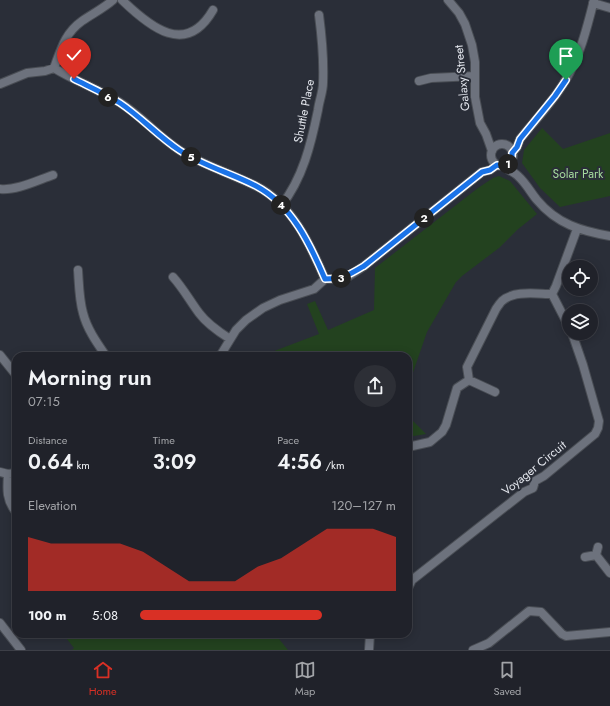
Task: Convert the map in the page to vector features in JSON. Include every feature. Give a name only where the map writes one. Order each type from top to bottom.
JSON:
[{"type":"street","points":[[54,68],[60,48],[75,26],[113,0]]},
{"type":"street","points":[[122,0],[160,30],[170,34],[182,35],[191,33],[200,28],[213,10]]},
{"type":"street","name":"Galaxy Street","points":[[448,0],[459,13],[465,24],[472,45],[475,62],[475,97],[480,123],[486,134],[492,155]]},
{"type":"street","points":[[222,352],[236,330],[246,320],[263,308],[280,300],[314,289],[325,279],[338,279],[349,276],[364,266],[482,172],[500,165],[508,164],[520,139],[566,80],[586,32],[594,1],[610,8]]},
{"type":"street","name":"Shuttle Place","points":[[281,206],[299,177],[306,159],[315,126],[323,84],[323,47],[319,15]]},
{"type":"street","points":[[0,84],[27,73],[45,71],[54,68]]},
{"type":"street","points":[[54,68],[119,102],[179,150],[193,159],[257,186],[281,206],[292,218],[305,236],[325,279]]},
{"type":"street","points":[[419,81],[431,78],[475,76]]},
{"type":"street","points":[[486,134],[511,150],[518,175],[538,202],[550,212],[564,223],[577,229],[610,236]]},
{"type":"street","points":[[482,172],[495,147],[520,139]]},
{"type":"street","points":[[492,155],[500,165],[518,175]]},
{"type":"street","points":[[0,189],[7,190],[53,175]]},
{"type":"street","points":[[552,294],[577,229]]},
{"type":"street","points":[[78,270],[79,293],[83,313],[94,338],[103,352]]},
{"type":"street","points":[[173,277],[199,314],[218,332],[230,339]]},
{"type":"street","points":[[552,294],[562,313]]},
{"type":"street","points":[[468,380],[467,367],[496,309],[502,301],[511,295],[552,294]]},
{"type":"street","name":"Voyager Circuit","points":[[412,580],[524,492],[533,488],[535,481],[544,476],[595,434],[599,421],[584,365],[575,340]]},
{"type":"street","points":[[0,355],[12,370]]},
{"type":"street","points":[[468,380],[495,392]]},
{"type":"street","points":[[412,446],[430,442],[442,432],[446,425],[457,388],[468,380]]},
{"type":"street","points":[[8,473],[7,492],[9,502],[12,506]]},
{"type":"street","points":[[585,557],[597,551],[610,573]]},
{"type":"street","points":[[473,650],[490,642],[529,611],[541,612],[562,634],[566,636],[610,632]]},
{"type":"street","points":[[0,623],[21,650]]},
{"type":"street","points":[[369,650],[370,638]]},
{"type":"green space","name":"Solar Park","points":[[542,128],[563,149],[610,133],[610,196],[560,207],[540,188],[522,163],[524,150]]},
{"type":"green space","points":[[499,176],[510,181],[537,214],[517,230],[499,248],[456,282],[427,332],[412,375],[412,352],[272,352],[319,334],[307,304],[315,301],[328,330],[374,310],[375,268],[493,178]]},
{"type":"green space","points":[[412,420],[426,434],[412,436]]},
{"type":"green space","points":[[66,638],[278,638],[288,650],[72,650],[74,648]]},
{"type":"route","points":[[74,79],[119,102],[179,150],[193,159],[257,186],[281,206],[292,218],[305,236],[325,279],[338,279],[349,276],[364,266],[482,172],[490,170],[497,165],[503,166],[508,164],[520,139],[566,80]]}]
